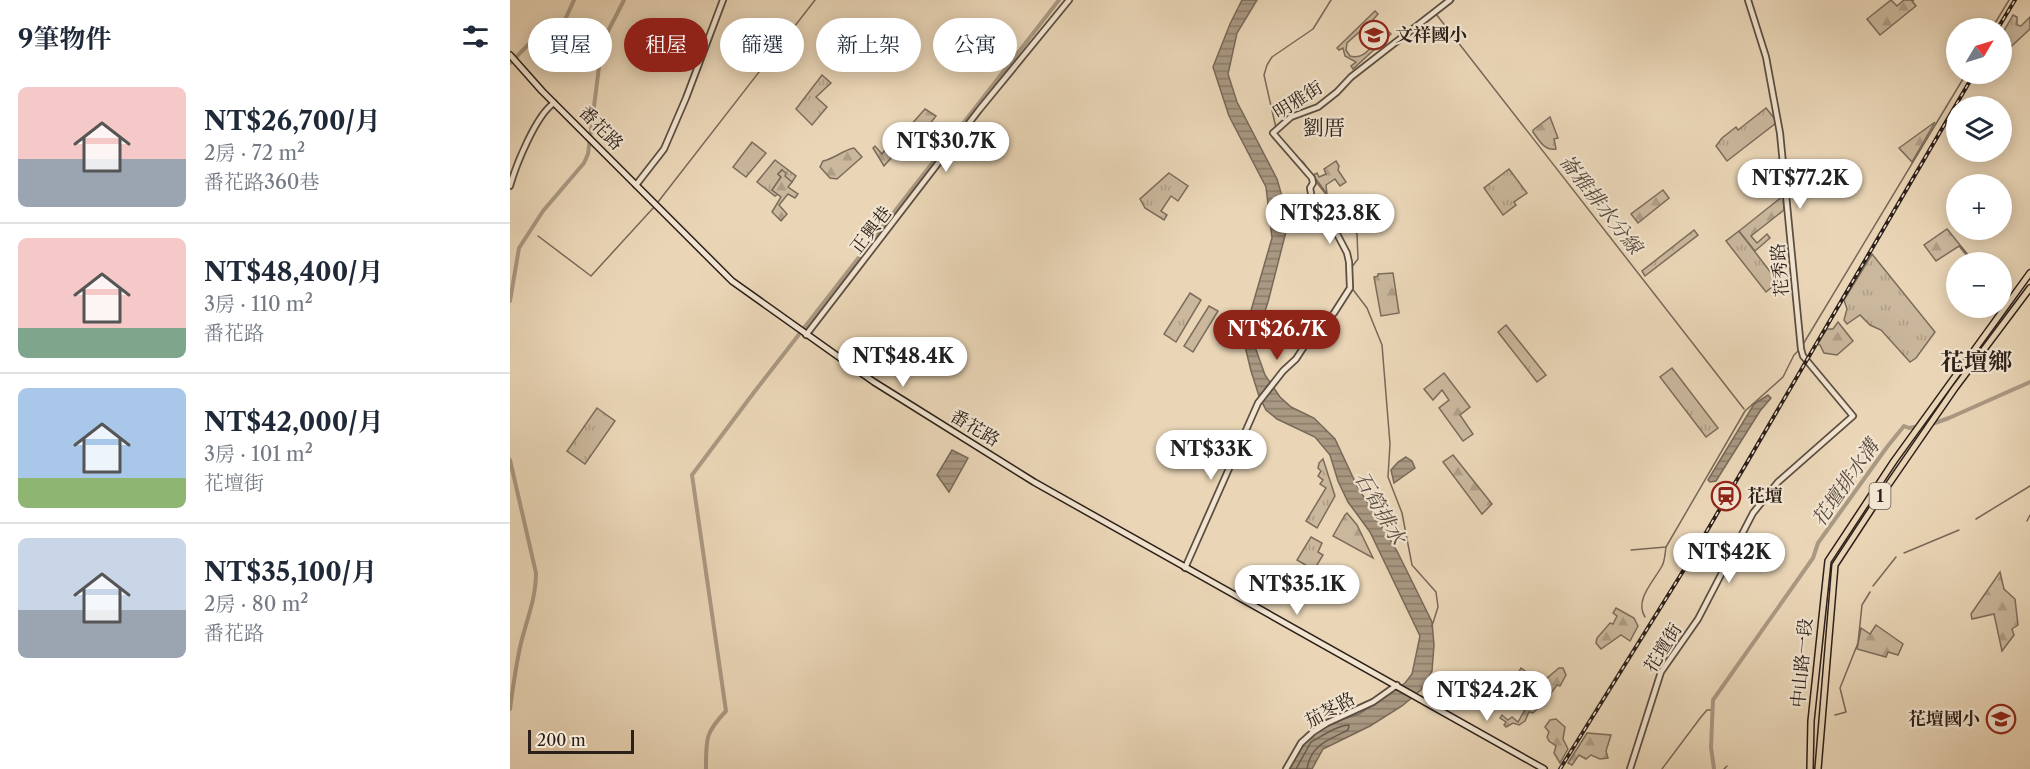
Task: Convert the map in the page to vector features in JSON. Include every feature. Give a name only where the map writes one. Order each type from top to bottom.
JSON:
[{"type":"main road","name":"番花路","points":[[510,56],[732,281],[893,396],[1034,482],[1544,769]]},
{"type":"main road","name":"中山路一段","points":[[1810,769],[1812,710],[1828,561],[1914,433],[2030,273]]},
{"type":"main road","name":"中山路一段","points":[[1818,769],[1835,566],[1935,417],[2030,288]]},
{"type":"street","points":[[636,185],[664,149],[723,0]]},
{"type":"street","name":"正興巷","points":[[806,335],[979,110],[1069,0]]},
{"type":"street","name":"明雅街","points":[[1185,568],[1258,402],[1275,380],[1296,359],[1302,348],[1334,313],[1349,292],[1349,262],[1336,232],[1312,199],[1310,188],[1313,183],[1312,178],[1273,133],[1291,117],[1322,104],[1351,77],[1450,0]]},
{"type":"street","name":"花秀路","points":[[1748,0],[1766,57],[1780,133],[1801,349],[1803,356],[1853,416]]},
{"type":"street","points":[[510,186],[530,138],[548,107],[554,103]]},
{"type":"street","name":"花壇街","points":[[1630,769],[1659,675],[1698,619],[1753,513],[1778,482],[1853,416]]},
{"type":"street","name":"茄苳路","points":[[1286,769],[1301,743],[1316,729],[1373,702],[1397,685]]},
{"type":"green space","points":[[1891,0],[1897,6],[1904,0],[1914,0],[1912,1],[1916,6],[1880,35],[1867,19]]},
{"type":"green space","points":[[1375,11],[1378,14],[1372,21],[1380,25],[1384,34],[1388,31],[1391,34],[1353,69],[1351,66],[1356,62],[1345,56],[1343,48],[1339,50],[1337,48]],"holes":[[[1370,25],[1379,30],[1378,40],[1366,52],[1359,56],[1350,56],[1346,50],[1347,43],[1366,26]]]},
{"type":"green space","points":[[2013,15],[2017,17],[2017,25],[2021,26],[2030,17],[2030,29],[2012,46],[2012,18]]},
{"type":"green space","points":[[822,75],[831,83],[816,97],[827,107],[812,125],[796,109]]},
{"type":"green space","points":[[1766,108],[1776,123],[1727,161],[1716,146],[1736,127],[1738,130]]},
{"type":"green space","points":[[925,109],[936,116],[921,135],[912,128],[904,137],[907,140],[884,166],[873,148],[875,146],[882,154],[904,124],[909,127]]},
{"type":"green space","points":[[1550,117],[1558,138],[1554,139],[1556,149],[1545,147],[1533,132]]},
{"type":"green space","points":[[1935,122],[1912,162],[1899,148]]},
{"type":"green space","points":[[752,142],[766,153],[746,177],[733,167]]},
{"type":"green space","points":[[854,148],[862,157],[837,179],[830,178],[820,167],[823,161]]},
{"type":"green space","points":[[775,160],[796,176],[792,182],[784,176],[782,170],[778,174],[781,177],[772,190],[778,194],[775,196],[757,182]]},
{"type":"green space","points":[[1336,161],[1339,166],[1338,170],[1346,182],[1340,186],[1335,179],[1326,185],[1327,194],[1313,175],[1317,173],[1319,177],[1326,174],[1324,169]]},
{"type":"green space","points":[[1509,169],[1527,193],[1514,202],[1516,205],[1503,215],[1484,188]]},
{"type":"green space","points":[[782,170],[792,182],[788,187],[798,194],[795,198],[788,194],[779,205],[787,214],[781,221],[772,212],[781,197],[772,190],[781,177],[778,174]]},
{"type":"green space","points":[[1169,173],[1188,186],[1178,201],[1171,196],[1161,211],[1167,215],[1164,220],[1145,208],[1140,199]]},
{"type":"green space","points":[[1663,190],[1669,198],[1638,223],[1631,214]]},
{"type":"green space","points":[[1783,196],[1784,210],[1751,236],[1757,243],[1767,234],[1770,238],[1755,251],[1739,231]]},
{"type":"green space","points":[[1694,230],[1698,235],[1645,276],[1642,271]]},
{"type":"green space","points":[[1946,230],[1946,240],[1956,240],[1966,252],[1959,246],[1946,252],[1946,254],[1936,261],[1924,245]]},
{"type":"green space","points":[[1739,231],[1778,282],[1766,292],[1726,241]]},
{"type":"green space","points":[[1872,254],[1935,332],[1916,358],[1910,362],[1881,330],[1870,325],[1860,315],[1847,324],[1844,320],[1847,309],[1844,300]]},
{"type":"green space","points":[[1393,273],[1399,313],[1381,316],[1374,277],[1378,274]]},
{"type":"green space","points":[[1190,293],[1201,300],[1176,342],[1164,334]]},
{"type":"green space","points":[[1209,306],[1218,311],[1193,352],[1184,346]]},
{"type":"green space","points":[[1838,322],[1853,341],[1837,355],[1824,353],[1817,344],[1827,329],[1833,329]]},
{"type":"green space","points":[[1506,325],[1546,375],[1537,382],[1498,332]]},
{"type":"green space","points":[[1672,368],[1718,428],[1706,437],[1660,377]]},
{"type":"green space","points":[[1444,373],[1470,407],[1460,415],[1473,434],[1463,441],[1439,408],[1449,400],[1442,390],[1433,400],[1424,389]]},
{"type":"green space","points":[[597,408],[615,421],[585,464],[567,451]]},
{"type":"green space","points":[[1453,455],[1492,504],[1482,514],[1443,462]]},
{"type":"green space","points":[[1323,459],[1335,496],[1317,528],[1306,521],[1326,488],[1320,484],[1323,480],[1318,476],[1321,471],[1318,468],[1319,463]]},
{"type":"green space","points":[[1347,513],[1357,525],[1373,558],[1333,536]]},
{"type":"green space","points":[[1311,537],[1322,543],[1318,552],[1323,555],[1314,570],[1297,560]]},
{"type":"green space","points":[[2000,572],[2004,589],[2015,599],[2018,625],[2012,629],[2014,635],[2002,651],[1994,614],[1972,619],[1971,614]]},
{"type":"green space","points":[[1616,608],[1634,618],[1638,626],[1630,641],[1621,635],[1601,649],[1596,643],[1597,638],[1610,623],[1613,624],[1617,616],[1613,613]]},
{"type":"green space","points":[[1876,625],[1903,644],[1898,655],[1888,652],[1886,657],[1857,649],[1861,628],[1870,634]]},
{"type":"green space","points":[[1521,668],[1541,683],[1559,668],[1563,668],[1566,675],[1560,686],[1557,685],[1551,693],[1546,685],[1538,693],[1541,705],[1533,713],[1529,712],[1525,721],[1519,725],[1513,723],[1506,727],[1504,725],[1506,722],[1500,718],[1502,715],[1508,720],[1512,717],[1518,722],[1532,697],[1512,683]]},
{"type":"green space","points":[[1556,719],[1565,727],[1563,739],[1568,749],[1560,763],[1554,753],[1556,746],[1549,741],[1547,737],[1549,732],[1545,727],[1550,720]]},
{"type":"green space","points":[[1587,733],[1611,735],[1606,751],[1608,758],[1600,759],[1591,755],[1586,759],[1579,755],[1572,765],[1568,763]]},
{"type":"water","points":[[1242,0],[1257,0],[1237,33],[1228,74],[1237,102],[1277,179],[1289,220],[1268,302],[1254,344],[1265,375],[1280,397],[1291,407],[1314,418],[1335,439],[1357,486],[1397,551],[1432,622],[1434,645],[1432,671],[1421,690],[1402,706],[1370,726],[1323,749],[1312,769],[1289,769],[1307,737],[1340,720],[1359,714],[1405,683],[1412,674],[1420,636],[1370,532],[1348,502],[1338,481],[1330,455],[1315,437],[1277,419],[1266,410],[1251,371],[1243,338],[1272,238],[1266,187],[1229,116],[1213,67]]},
{"type":"water","points":[[1768,395],[1771,398],[1760,411],[1716,481],[1710,482],[1708,480],[1754,404]]},
{"type":"water","points":[[952,450],[968,458],[949,492],[937,475]]},
{"type":"water","points":[[1406,457],[1412,461],[1415,468],[1394,483],[1391,470]]},
{"type":"waterway","points":[[510,63],[531,42],[550,44],[556,40],[574,0]]},
{"type":"waterway","points":[[510,301],[519,248],[543,211],[584,163],[588,154],[602,43],[624,0]]},
{"type":"waterway","points":[[658,202],[815,0]]},
{"type":"waterway","points":[[706,769],[706,750],[710,731],[726,711],[692,475],[1059,0]]},
{"type":"waterway","points":[[1276,128],[1264,75],[1267,65],[1272,57],[1313,29],[1331,0]]},
{"type":"waterway","name":"崙雅排水分線","points":[[1454,0],[1436,14],[1744,409]]},
{"type":"waterway","points":[[1998,18],[2009,0]]},
{"type":"waterway","points":[[1802,346],[1960,84]]},
{"type":"waterway","points":[[1296,156],[1310,172]]},
{"type":"waterway","points":[[1314,179],[1357,234],[1358,259],[1351,268]]},
{"type":"waterway","points":[[538,236],[591,276],[655,206]]},
{"type":"waterway","name":"石筍排水","points":[[1351,287],[1367,308],[1382,345],[1390,444],[1388,477],[1402,513],[1412,565],[1436,592],[1438,607],[1432,626]]},
{"type":"waterway","points":[[1631,550],[1666,547],[1745,411],[1783,377],[1799,350]]},
{"type":"waterway","name":"花壇排水溝","points":[[1714,769],[1711,747],[1713,700],[1813,558],[1818,543],[1904,426],[1909,428],[1935,423],[2030,382]]},
{"type":"waterway","points":[[510,460],[536,573],[531,608],[519,651],[510,709]]},
{"type":"waterway","points":[[1976,519],[2030,486]]},
{"type":"waterway","points":[[2027,521],[2030,515]]},
{"type":"waterway","points":[[1904,553],[1959,530]]},
{"type":"waterway","points":[[1645,617],[1642,611],[1643,597],[1663,564],[1666,547]]},
{"type":"waterway","points":[[1873,586],[1896,557]]},
{"type":"waterway","points":[[1835,715],[1846,712],[1840,688],[1858,643],[1862,605],[1870,592]]},
{"type":"waterway","points":[[1662,769],[1701,717],[1707,710],[1712,710]]},
{"type":"waterway","points":[[1724,769],[1727,766]]},
{"type":"railway","points":[[2004,18],[2015,0]]},
{"type":"railway","points":[[1560,769],[1690,560],[1968,84]]},
{"type":"place","name":"文祥國小","points":[[1374,35]]},
{"type":"place","name":"花壇","points":[[1726,496]]},
{"type":"place","name":"花壇國小","points":[[2001,719]]},
{"type":"district","name":"劉厝","points":[[1324,128]]},
{"type":"district","name":"花壇鄉","points":[[1976,362]]}]
